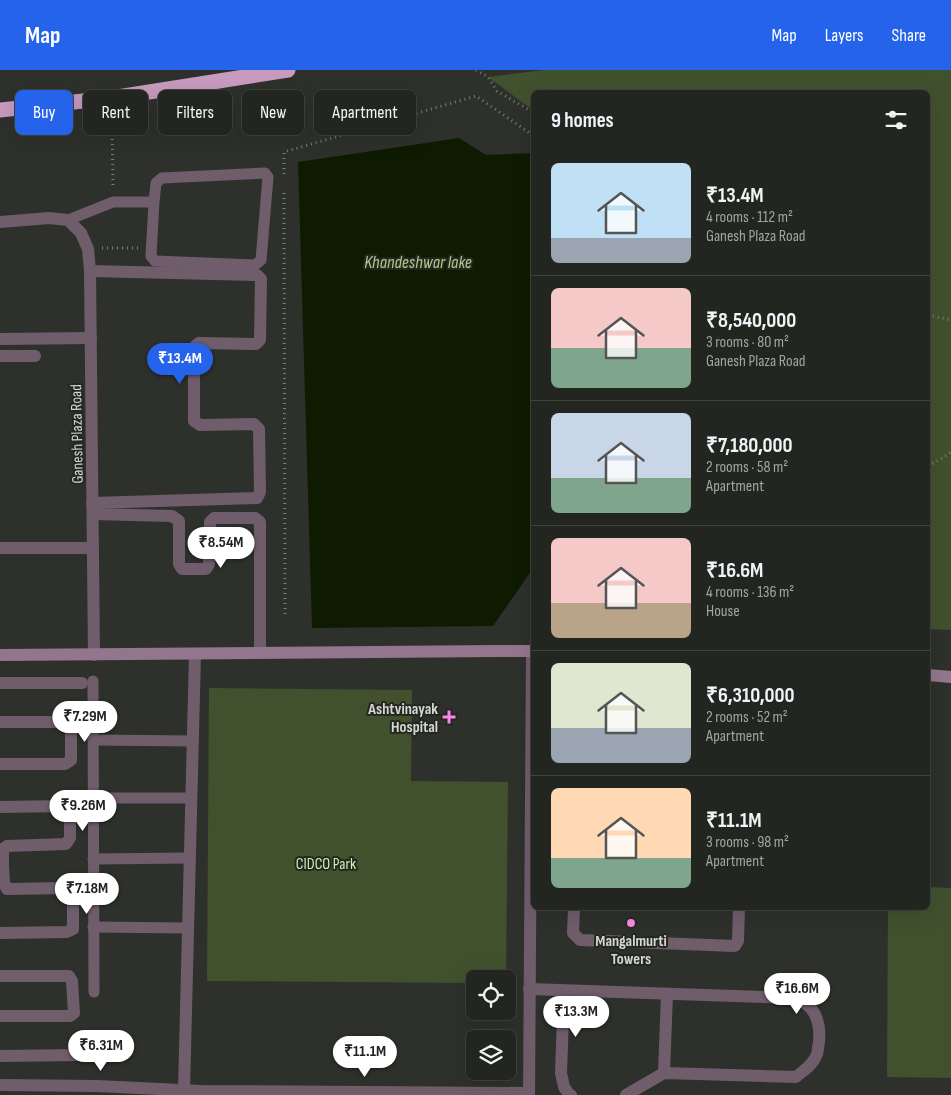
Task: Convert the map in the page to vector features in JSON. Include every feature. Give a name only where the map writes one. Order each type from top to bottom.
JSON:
[{"type":"highway","points":[[148,92],[288,70]]},
{"type":"highway","points":[[0,110],[83,101]]},
{"type":"street","points":[[0,222],[49,218],[68,220]]},
{"type":"street","name":"Ganesh Plaza Road","points":[[68,220],[81,233],[88,249],[90,271],[94,655]]},
{"type":"street","points":[[90,271],[256,275],[261,279],[260,340],[256,344],[199,343],[194,347],[194,421],[200,425],[254,424],[259,429],[260,492],[256,498],[93,509]]},
{"type":"street","points":[[0,339],[91,338]]},
{"type":"street","points":[[0,356],[35,356]]},
{"type":"street","points":[[93,509],[172,516],[179,521],[179,564],[182,569],[206,568],[209,564],[210,522],[214,518],[255,518],[260,522],[260,653]]},
{"type":"street","points":[[0,548],[93,548]]},
{"type":"street","points":[[0,656],[531,651]]},
{"type":"street","points":[[184,1090],[194,654]]},
{"type":"street","points":[[930,676],[951,677]]},
{"type":"street","points":[[0,683],[88,682]]},
{"type":"street","points":[[0,722],[64,722],[71,728],[71,760],[66,764],[0,764]]},
{"type":"street","points":[[0,807],[65,806],[70,810],[70,838],[66,844],[7,846],[3,849],[2,866],[4,883],[8,889],[67,888],[73,894],[73,929],[67,932],[0,934]]},
{"type":"street","points":[[0,1085],[97,1086],[184,1090],[529,1094],[531,894]]},
{"type":"street","points":[[574,910],[573,932],[580,940],[735,946],[738,941],[739,910]]},
{"type":"street","points":[[0,976],[69,976],[72,980],[74,1013],[70,1016],[0,1016]]},
{"type":"street","points":[[529,989],[798,999],[807,1004],[817,1016],[820,1028],[817,1054],[810,1066],[796,1077],[664,1073],[626,1095]]},
{"type":"street","points":[[564,990],[561,1073],[564,1087],[571,1095]]},
{"type":"street","points":[[664,1073],[667,994]]},
{"type":"street","points":[[0,1056],[81,1055]]},
{"type":"lane","points":[[265,173],[268,177],[261,260],[255,265],[154,261],[150,256],[154,202],[156,183],[162,178],[265,173]]},
{"type":"lane","points":[[68,220],[113,202],[154,202]]},
{"type":"lane","points":[[88,682],[93,740],[94,992]]},
{"type":"lane","points":[[93,740],[192,741]]},
{"type":"lane","points":[[93,798],[191,798]]},
{"type":"lane","points":[[93,859],[190,858]]},
{"type":"lane","points":[[93,927],[188,928]]},
{"type":"path","points":[[476,70],[488,77],[497,91],[531,110]]},
{"type":"path","points":[[284,182],[284,152],[476,96],[531,134]]},
{"type":"path","points":[[112,135],[113,202]]},
{"type":"path","points":[[284,192],[285,615]]},
{"type":"path","points":[[88,249],[151,248]]},
{"type":"path","points":[[930,315],[951,320]]},
{"type":"path","points":[[930,465],[951,452]]},
{"type":"green space","points":[[544,70],[951,70],[951,630],[930,629],[930,90],[531,90],[531,109],[488,77]]},
{"type":"green space","name":"CIDCO Park","points":[[209,688],[412,690],[411,781],[508,782],[506,970],[466,970],[466,983],[207,981]]},
{"type":"green space","points":[[930,887],[951,888],[951,1078],[887,1077],[888,910],[930,910]]},
{"type":"water","name":"Khandeshwar lake","points":[[459,138],[486,155],[531,153],[531,571],[493,626],[312,628],[298,162]]},
{"type":"place","name":"Ashtvinayak Hospital","points":[[449,717]]},
{"type":"place","name":"Mangalmurti Towers","points":[[631,923]]}]
